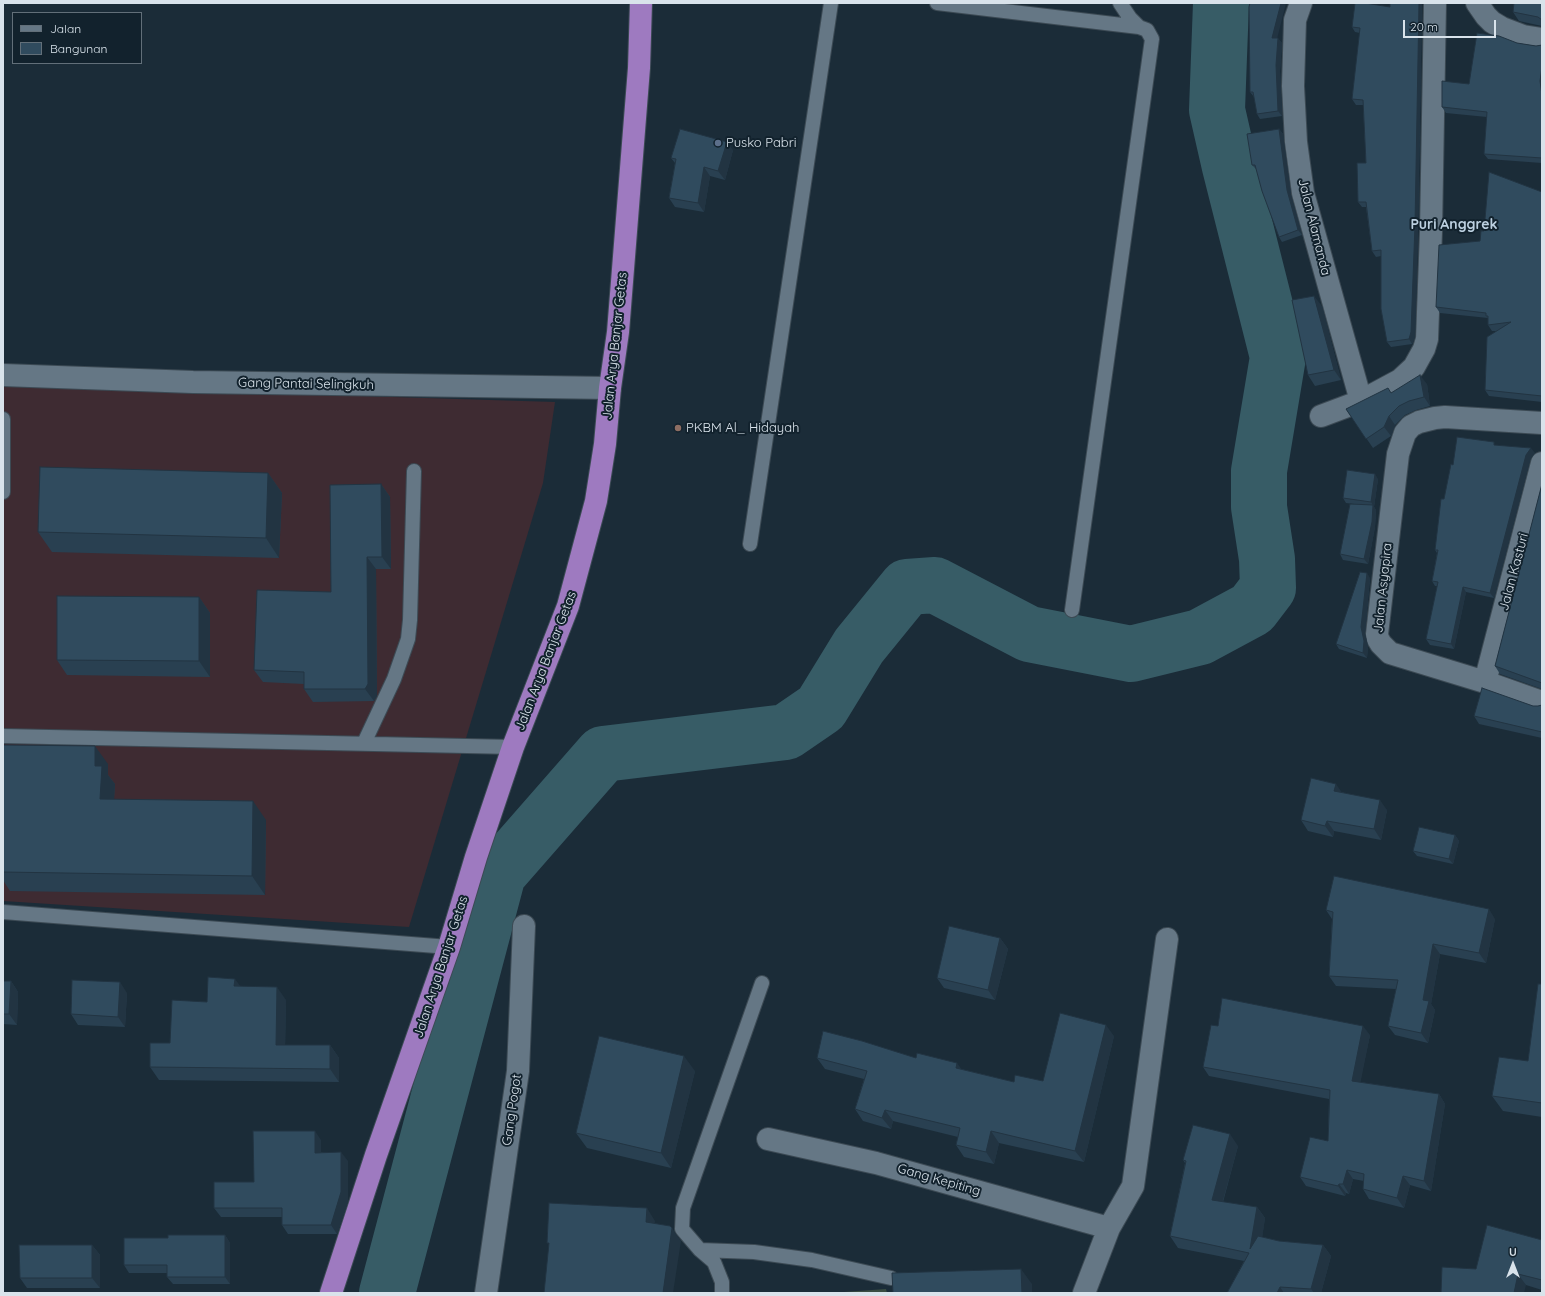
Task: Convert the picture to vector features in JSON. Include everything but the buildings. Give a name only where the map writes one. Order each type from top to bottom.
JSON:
[{"type":"highway","name":"Jalan Arya Banjar Getas","points":[[331,1293],[376,1155],[450,947],[476,857],[513,747],[568,606],[583,555],[596,501],[618,332],[639,68],[641,3]]},
{"type":"street","name":"Jalan Alamanda","points":[[1301,3],[1295,20],[1293,86],[1296,142],[1302,186],[1361,401]]},
{"type":"street","points":[[1321,416],[1361,401],[1400,380],[1414,367],[1427,339],[1431,231],[1435,3]]},
{"type":"street","points":[[1477,3],[1489,19],[1502,28],[1523,36],[1542,39]]},
{"type":"street","name":"Gang Pantai Selingkuh","points":[[3,375],[193,382],[610,388]]},
{"type":"street","name":"Jalan Asyapira","points":[[1542,423],[1465,417],[1435,418],[1411,426],[1404,433],[1398,454],[1378,639],[1384,649],[1390,653],[1485,682],[1542,702]]},
{"type":"street","name":"Jalan Kasturi","points":[[1485,682],[1542,463]]},
{"type":"street","name":"Gang Pogot","points":[[486,1293],[518,1071],[524,926]]},
{"type":"street","points":[[1084,1293],[1109,1228],[1133,1186],[1167,939]]},
{"type":"street","name":"Gang Kepiting","points":[[768,1139],[876,1163],[1109,1228]]},
{"type":"lane","points":[[750,544],[831,3]]},
{"type":"lane","points":[[937,3],[1138,27],[1147,30],[1150,33],[1152,40],[1072,610]]},
{"type":"lane","points":[[1120,3],[1138,27]]},
{"type":"lane","points":[[3,419],[3,492]]},
{"type":"lane","points":[[364,743],[394,679],[408,639],[410,620],[414,471]]},
{"type":"lane","points":[[3,736],[513,747]]},
{"type":"lane","points":[[3,912],[450,947]]},
{"type":"lane","points":[[722,1293],[722,1282],[714,1262],[700,1250],[682,1229],[683,1208],[762,983]]},
{"type":"lane","points":[[700,1250],[754,1252],[805,1259],[890,1278]]},
{"type":"shaded area","points":[[3,385],[555,402],[543,483],[409,927],[3,901]]},
{"type":"green space","points":[[886,1289],[887,1293],[844,1293],[844,1292]]},
{"type":"waterway","points":[[387,1293],[498,874],[603,754],[786,732],[821,708],[859,646],[907,587],[935,585],[1029,634],[1131,654],[1200,637],[1252,609],[1268,588],[1267,559],[1259,507],[1259,471],[1278,357],[1217,110],[1221,3]]},
{"type":"place","name":"Pusko Pabri","points":[[718,143]]},
{"type":"place","name":"PKBM Al_ Hidayah","points":[[678,428]]},
{"type":"district","name":"Puri Anggrek","points":[[1454,225]]}]
